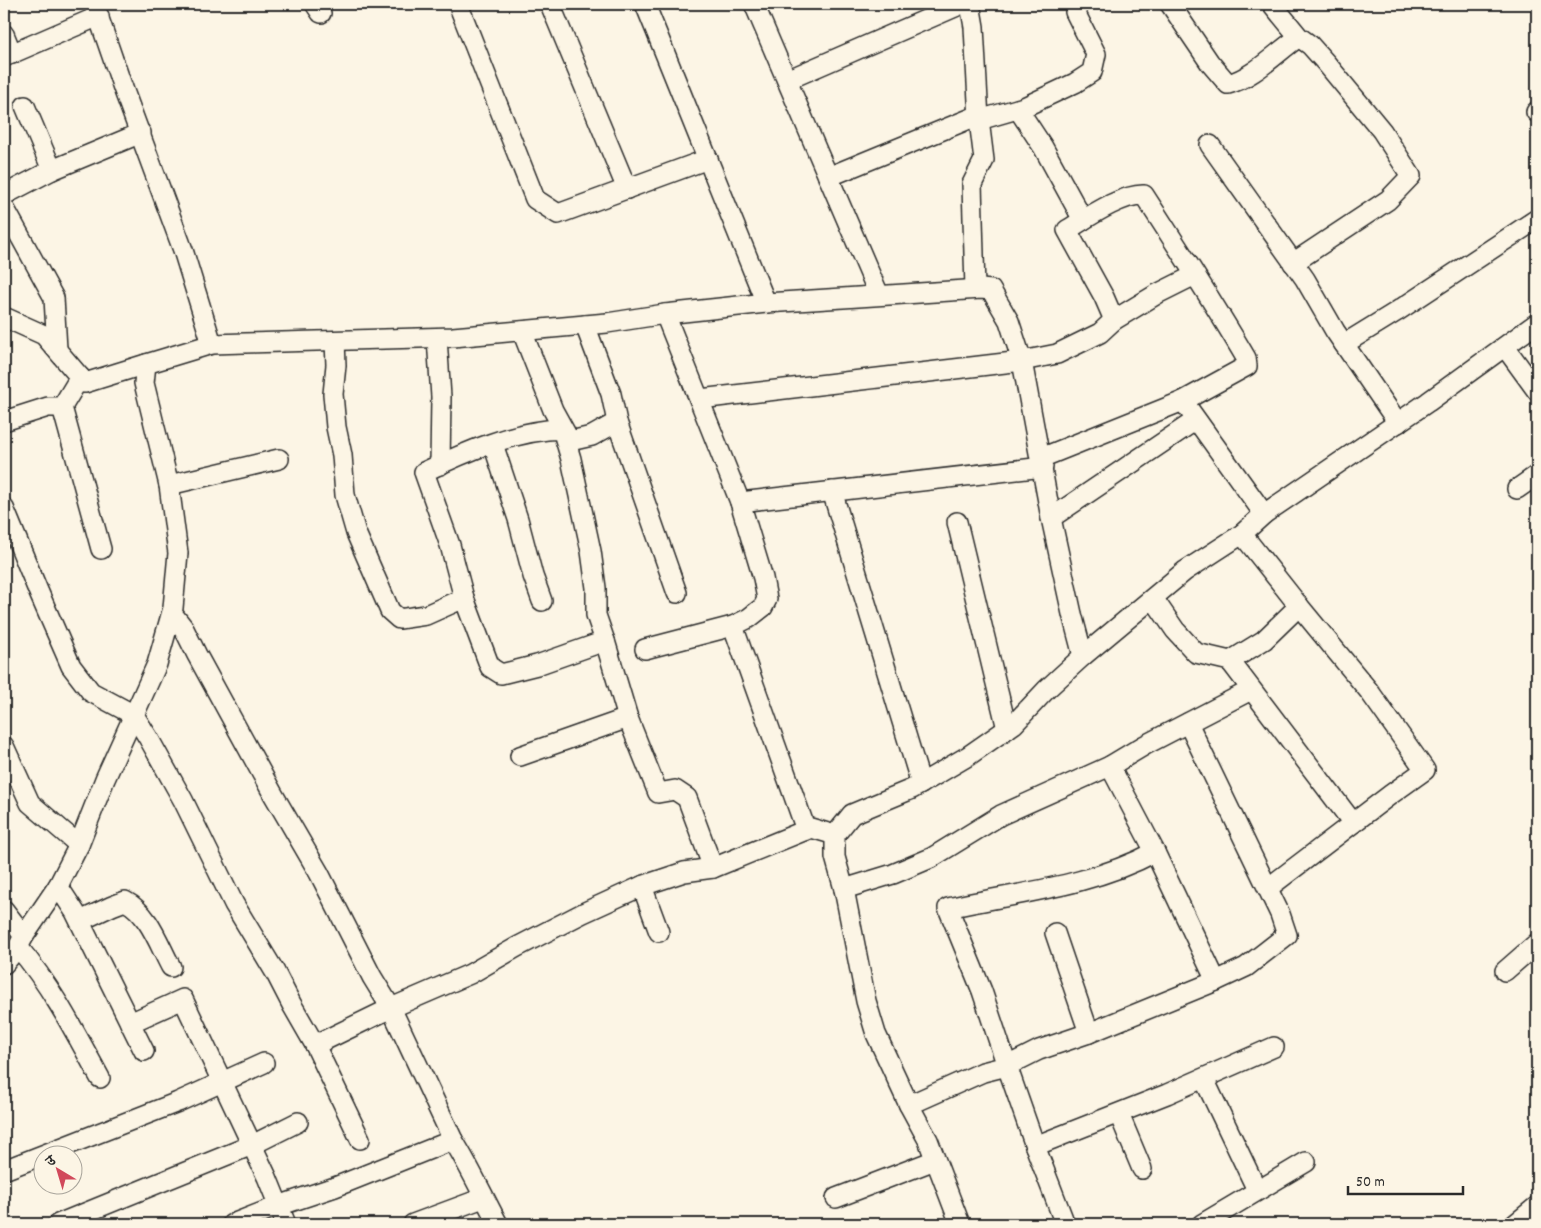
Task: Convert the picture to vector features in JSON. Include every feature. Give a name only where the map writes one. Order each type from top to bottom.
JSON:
[{"type":"street","points":[[458,4],[535,198],[558,214],[708,159]]},
{"type":"street","points":[[550,4],[627,189]]},
{"type":"street","points":[[645,4],[766,302]]},
{"type":"street","points":[[754,4],[878,295]]},
{"type":"street","points":[[787,80],[962,4]]},
{"type":"street","points":[[970,4],[974,27],[979,118],[984,160],[972,184],[975,289]]},
{"type":"street","points":[[1170,4],[1210,63],[1228,84],[1238,82],[1299,37]]},
{"type":"street","points":[[1272,4],[1299,37],[1310,45],[1326,63],[1382,131],[1411,176],[1388,200],[1293,263]]},
{"type":"street","points":[[4,34],[8,55],[96,10],[183,250],[212,344]]},
{"type":"street","points":[[828,177],[979,118],[1018,109],[1075,83],[1092,72],[1096,54],[1075,12]]},
{"type":"street","points":[[25,106],[52,170]]},
{"type":"street","points":[[1018,109],[1043,148],[1083,220]]},
{"type":"street","points":[[4,195],[52,170],[141,133]]},
{"type":"street","points":[[1210,145],[1305,279],[1344,344],[1398,423]]},
{"type":"street","points":[[740,502],[1042,463],[1183,401],[1247,366],[1246,358],[1144,195],[1135,195],[1120,200],[1067,230],[1104,297],[1114,320]]},
{"type":"street","points":[[4,207],[54,298],[57,349]]},
{"type":"street","points":[[1344,344],[1412,302],[1537,219]]},
{"type":"street","points":[[700,399],[1022,360],[1057,354],[1100,333],[1114,320],[1157,294],[1195,275]]},
{"type":"street","points":[[4,317],[44,335],[85,383],[212,344],[437,338],[585,325],[766,302],[975,289],[991,290],[1009,321],[1022,360],[1051,518],[1083,656]]},
{"type":"street","points":[[645,649],[733,626],[763,608],[767,599],[763,578],[740,502],[665,314]]},
{"type":"street","points":[[960,1224],[928,1140],[908,1105],[876,1034],[866,1001],[844,889],[835,857],[835,835],[852,814],[921,784],[968,756],[1014,724],[1047,689],[1083,656],[1185,571],[1242,534],[1264,514],[1398,423],[1537,323]]},
{"type":"street","points":[[585,325],[611,394],[617,422],[677,594]]},
{"type":"street","points":[[522,331],[553,410],[570,441],[592,436],[617,422]]},
{"type":"street","points":[[437,338],[441,397],[440,465]]},
{"type":"street","points":[[335,340],[336,365],[333,394],[336,428],[342,455],[345,495],[356,533],[390,610],[399,618],[426,614],[464,598]]},
{"type":"street","points":[[1505,347],[1537,391]]},
{"type":"street","points":[[4,964],[58,886],[79,845],[105,779],[156,664],[172,614],[178,553],[169,485],[144,383],[146,364]]},
{"type":"street","points":[[80,377],[62,407],[101,549]]},
{"type":"street","points":[[1183,401],[1264,514]]},
{"type":"street","points":[[4,421],[48,407],[62,407]]},
{"type":"street","points":[[1051,518],[1196,420]]},
{"type":"street","points":[[562,429],[543,429],[493,444],[454,458],[424,472],[450,545],[464,598],[490,667],[501,674],[537,665],[605,641]]},
{"type":"street","points":[[562,429],[571,460],[591,551],[596,588],[596,615],[628,718],[658,793],[675,790],[687,798],[714,868]]},
{"type":"street","points":[[493,444],[518,519],[533,576],[542,601]]},
{"type":"street","points":[[169,485],[279,459]]},
{"type":"street","points":[[1517,489],[1537,475]]},
{"type":"street","points":[[832,491],[921,784]]},
{"type":"street","points":[[4,508],[71,666],[91,692],[134,715],[165,766],[234,904],[275,972],[314,1044],[360,1139]]},
{"type":"street","points":[[957,522],[1007,729]]},
{"type":"street","points":[[1242,534],[1369,691],[1425,770],[1268,888]]},
{"type":"street","points":[[1152,598],[1174,630],[1196,653],[1230,661],[1353,823]]},
{"type":"street","points":[[1230,661],[1264,640],[1299,606]]},
{"type":"street","points":[[172,614],[183,627],[196,655],[319,873],[372,977],[391,1008],[452,1140],[468,1164],[483,1198],[498,1224]]},
{"type":"street","points":[[733,626],[806,830]]},
{"type":"street","points":[[844,889],[893,874],[932,858],[1001,815],[1110,766],[1145,744],[1251,690]]},
{"type":"street","points":[[520,756],[628,718]]},
{"type":"street","points":[[908,1105],[983,1072],[1007,1066],[1039,1050],[1089,1033],[1216,981],[1246,967],[1287,935],[1268,888],[1188,723]]},
{"type":"street","points":[[4,746],[30,804],[79,845]]},
{"type":"street","points":[[1110,766],[1155,852],[1216,981]]},
{"type":"street","points":[[314,1044],[470,974],[516,947],[642,886],[684,872],[714,868],[811,828],[835,835]]},
{"type":"street","points":[[1065,1224],[1035,1146],[982,991],[948,908],[1079,880],[1144,858],[1155,852]]},
{"type":"street","points":[[58,886],[80,921],[144,1051]]},
{"type":"street","points":[[642,886],[659,932]]},
{"type":"street","points":[[80,921],[125,901],[135,906],[147,922],[171,967]]},
{"type":"street","points":[[4,910],[100,1078]]},
{"type":"street","points":[[1055,933],[1089,1033]]},
{"type":"street","points":[[1504,971],[1537,943]]},
{"type":"street","points":[[130,1023],[183,999],[252,1145],[286,1224]]},
{"type":"street","points":[[1035,1146],[1204,1079],[1274,1047]]},
{"type":"street","points":[[4,1170],[144,1116],[264,1063]]},
{"type":"street","points":[[1204,1079],[1256,1190]]},
{"type":"street","points":[[1119,1114],[1142,1169]]},
{"type":"street","points":[[58,1224],[252,1145],[298,1122]]},
{"type":"street","points":[[232,1224],[335,1187],[452,1140]]},
{"type":"street","points":[[836,1198],[935,1160]]},
{"type":"street","points":[[1202,1224],[1256,1190],[1306,1162]]},
{"type":"street","points":[[413,1224],[483,1198]]},
{"type":"street","points":[[1515,1224],[1537,1206]]}]
